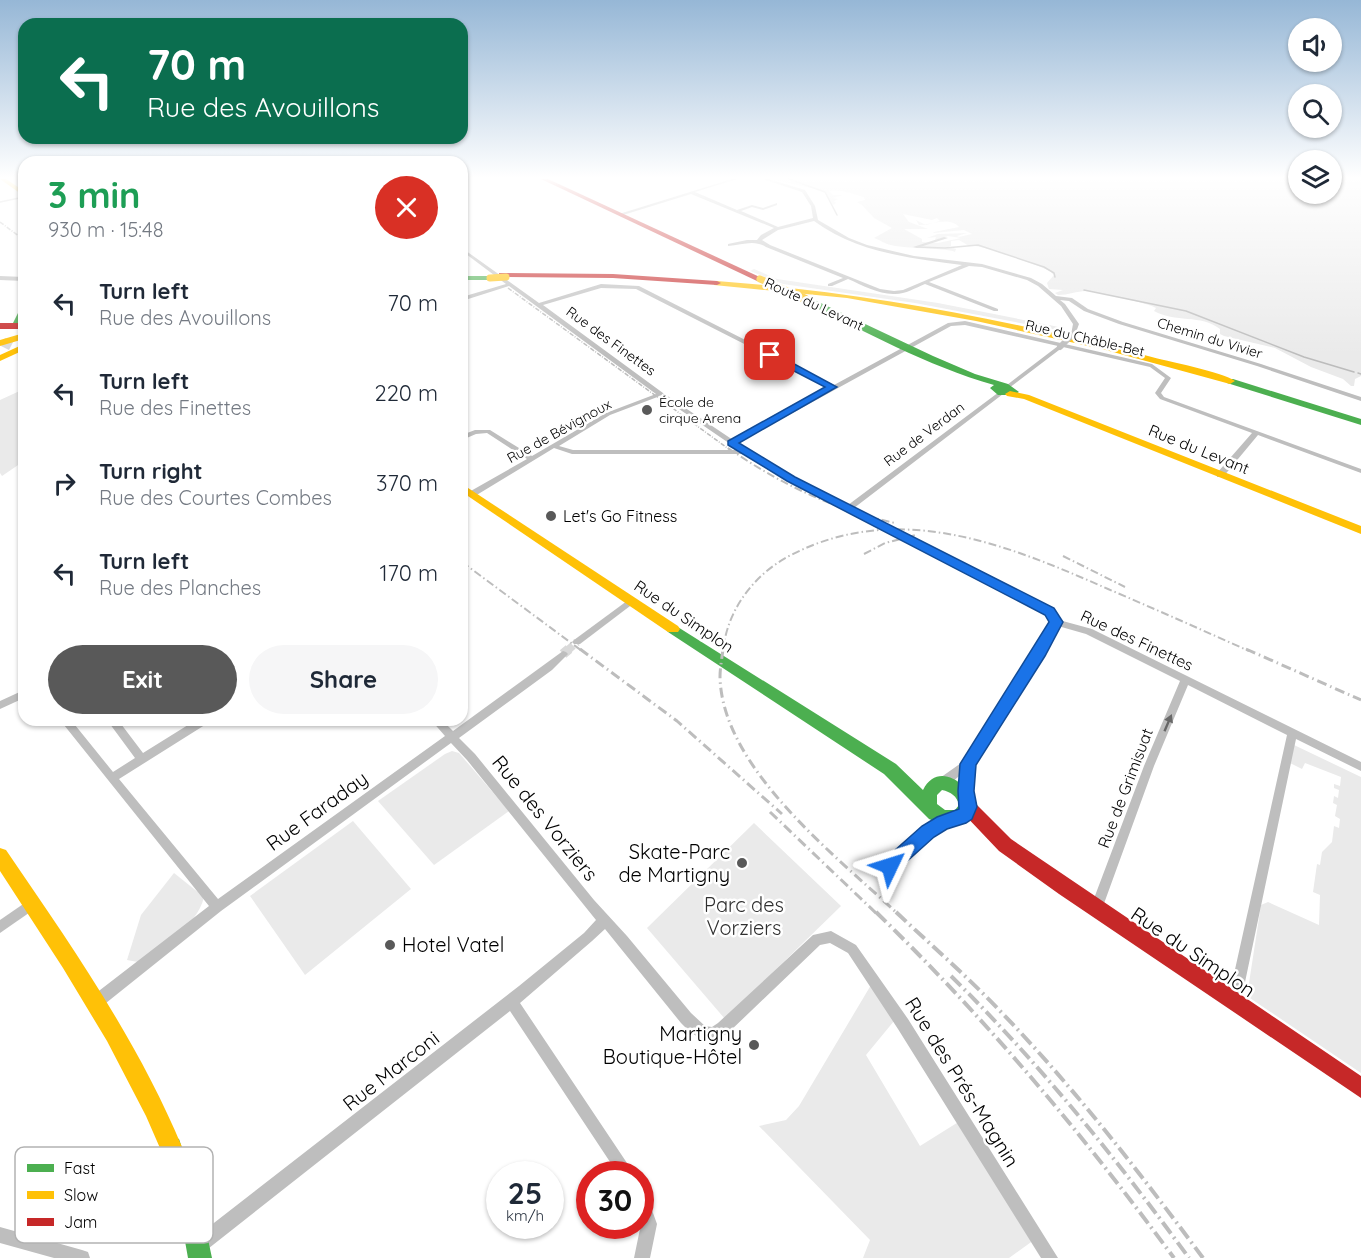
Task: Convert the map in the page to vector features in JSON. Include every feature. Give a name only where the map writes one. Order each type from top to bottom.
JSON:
[{"type":"main road","name":"Route du Levant","points":[[672,238],[907,347],[1005,389]]},
{"type":"main road","points":[[468,277],[601,275],[702,280],[796,289],[908,305],[1022,327],[1134,353],[1232,381],[1361,424]]},
{"type":"main road","points":[[0,326],[11,340],[18,323]]},
{"type":"main road","name":"Rue du Levant","points":[[1005,389],[1361,530]]},
{"type":"main road","name":"Rue du Simplon","points":[[468,492],[631,601],[890,769],[929,806]]},
{"type":"main road","name":"Rue du Simplon","points":[[890,769],[938,784]]},
{"type":"main road","points":[[938,784],[955,787],[967,802],[963,816],[950,820],[941,817],[929,806],[926,794],[938,784]]},
{"type":"main road","name":"Rue du Simplon","points":[[967,802],[1005,845]]},
{"type":"main road","name":"Rue du Simplon","points":[[950,820],[1005,845],[1096,910],[1361,1088]]},
{"type":"main road","points":[[0,856],[96,1002],[136,1069],[159,1116],[170,1147]]},
{"type":"street","points":[[759,242],[760,238]]},
{"type":"street","points":[[846,238],[861,245],[914,257],[969,264],[1029,279],[1055,298]]},
{"type":"street","points":[[915,247],[946,238]]},
{"type":"street","points":[[730,245],[747,241],[759,242],[890,293],[904,291],[926,283],[969,264]]},
{"type":"street","name":"Rue des Finettes","points":[[468,254],[662,394],[747,452],[827,497],[1049,611],[1056,622],[1089,631],[1361,767]]},
{"type":"street","points":[[0,278],[18,279]]},
{"type":"street","points":[[468,296],[499,278]]},
{"type":"street","points":[[830,285],[847,278]]},
{"type":"street","points":[[926,283],[996,310]]},
{"type":"street","points":[[537,305],[601,286],[637,287],[832,387]]},
{"type":"street","name":"Rue de Verdan","points":[[849,508],[1074,334],[1075,320],[1055,298]]},
{"type":"street","name":"Chemin du Vivier","points":[[1055,298],[1070,299],[1086,310],[1121,323],[1361,399]]},
{"type":"street","name":"Rue du Châble-Bet","points":[[907,347],[950,324],[965,323],[1152,366],[1168,378],[1158,393],[1162,398],[1361,471]]},
{"type":"street","points":[[732,443],[907,347]]},
{"type":"street","name":"Rue de Bévignoux","points":[[468,491],[532,459],[608,414],[662,394]]},
{"type":"street","points":[[468,435],[488,431],[532,459]]},
{"type":"street","points":[[1220,475],[1256,433]]},
{"type":"street","name":"Rue des Finettes","points":[[554,446],[572,452],[747,452]]},
{"type":"street","points":[[827,497],[846,501],[864,497]]},
{"type":"street","points":[[577,642],[631,601]]},
{"type":"street","points":[[938,784],[968,764],[1040,652],[1056,622]]},
{"type":"street","name":"Rue Faraday","points":[[96,1002],[218,907],[549,667],[563,654]]},
{"type":"street","name":"Rue de Grimisuat","points":[[1096,910],[1149,766],[1186,679]]},
{"type":"street","points":[[0,705],[18,697]]},
{"type":"street","points":[[70,726],[218,907]]},
{"type":"street","points":[[116,726],[141,759]]},
{"type":"street","points":[[112,778],[194,726]]},
{"type":"street","name":"Rue des Vorziers","points":[[442,726],[604,921],[623,940],[696,1029],[705,1035],[716,1033],[723,1028],[817,939],[831,937]]},
{"type":"street","points":[[1234,1004],[1292,733]]},
{"type":"street","points":[[967,802],[968,764]]},
{"type":"street","points":[[928,831],[929,806]]},
{"type":"street","points":[[890,866],[928,831],[950,820]]},
{"type":"street","points":[[0,927],[32,904]]},
{"type":"street","name":"Rue Marconi","points":[[213,1241],[511,1001],[604,921]]},
{"type":"street","name":"Rue des Prés-Magnin","points":[[831,937],[852,949],[903,1024],[1050,1258]]},
{"type":"street","points":[[511,1001],[617,1161]]},
{"type":"street","points":[[0,1235],[15,1239]]},
{"type":"street","points":[[642,1258],[646,1239]]},
{"type":"street","points":[[28,1243],[80,1258]]},
{"type":"green space","points":[[874,238],[920,238],[922,242],[938,243],[961,238],[959,238],[1361,238],[1361,376],[1355,379],[1354,386],[1351,386],[1343,379],[1311,367],[1275,348],[1224,336],[1213,324],[1162,315],[1154,311],[1156,308],[1152,306],[1134,301],[1086,291],[1058,295],[1055,293],[1063,290],[1049,289],[1047,283],[1054,275],[1050,271],[996,251],[969,246],[959,240],[951,241],[951,246],[948,246],[956,249],[955,252],[889,244]]},
{"type":"green space","points":[[754,269],[777,279],[938,303],[1054,326],[1062,328],[1062,331],[915,303],[783,284],[750,271]]},
{"type":"green space","points":[[18,392],[18,465],[2,476],[0,473],[0,400]]},
{"type":"green space","points":[[1294,745],[1361,777],[1361,1073],[1247,996],[1261,905],[1268,902],[1319,925],[1320,895],[1313,892],[1317,864],[1320,865],[1322,852],[1332,842],[1334,826],[1339,828],[1340,819],[1335,816],[1337,805],[1333,803],[1334,796],[1338,798],[1339,790],[1334,788],[1334,784],[1340,786],[1341,777],[1305,763],[1302,769],[1290,763]]},
{"type":"green space","points":[[452,751],[459,753],[509,811],[434,865],[378,801]]},
{"type":"green space","points":[[353,821],[411,889],[305,975],[250,896]]},
{"type":"green space","name":"Parc des Vorziers","points":[[754,823],[841,906],[725,1019],[647,928]]},
{"type":"green space","points":[[174,873],[204,897],[200,908],[186,926],[167,942],[138,962],[127,960],[141,915]]},
{"type":"green space","points":[[871,985],[894,1021],[866,1055],[920,1146],[960,1121],[1034,1240],[1009,1258],[863,1258],[870,1240],[759,1126],[786,1120],[799,1106]]},
{"type":"waterway","points":[[917,247],[945,248],[978,245],[1044,267],[1054,273],[1055,277]]},
{"type":"waterway","points":[[1084,290],[1186,311],[1304,357],[1354,372]]},
{"type":"tunnel","points":[[5,348],[11,336]]},
{"type":"tunnel","points":[[567,651],[577,642]]},
{"type":"tunnel","points":[[563,654],[569,649]]},
{"type":"railway","points":[[508,288],[730,450]]},
{"type":"railway","points":[[728,448],[767,473],[808,494],[829,503],[895,523]]},
{"type":"railway","points":[[723,651],[730,621],[745,595],[765,572],[778,563],[791,555],[831,539],[871,531],[911,530],[951,534],[1030,557],[1249,651]]},
{"type":"railway","points":[[864,554],[885,543],[916,535]]},
{"type":"railway","points":[[1063,556],[1125,587]]},
{"type":"railway","points":[[468,566],[582,651]]},
{"type":"railway","points":[[580,649],[677,721],[782,814]]},
{"type":"railway","points":[[723,649],[720,677],[726,711],[740,744],[761,777],[786,808],[815,838],[898,914]]},
{"type":"railway","points":[[1246,649],[1361,700]]},
{"type":"railway","points":[[770,812],[877,914]]},
{"type":"railway","points":[[876,912],[995,1036],[1104,1166],[1174,1258]]},
{"type":"railway","points":[[896,912],[964,975],[1056,1072],[1131,1163],[1203,1258]]},
{"type":"railway","points":[[951,976],[1076,1112],[1189,1258]]},
{"type":"traffic: fast","points":[[468,278],[490,278]]},
{"type":"traffic: fast","points":[[805,299],[930,358],[972,376],[1000,383],[1014,392],[1001,393],[995,388],[1000,385]]},
{"type":"traffic: fast","points":[[1230,381],[1361,422]]},
{"type":"traffic: fast","points":[[673,629],[890,769],[928,805]]},
{"type":"traffic: fast","points":[[939,783],[950,785],[962,793],[968,807],[960,815],[952,819],[943,818],[930,807],[928,799],[931,791],[939,783]]},
{"type":"traffic: fast","points":[[197,1243],[200,1258]]},
{"type":"traffic: slow","points":[[490,278],[506,277]]},
{"type":"traffic: slow","points":[[760,279],[805,299]]},
{"type":"traffic: slow","points":[[717,283],[847,296],[976,318],[1104,347],[1230,381]]},
{"type":"traffic: slow","points":[[0,343],[18,338]]},
{"type":"traffic: slow","points":[[0,358],[18,350]]},
{"type":"traffic: slow","points":[[1010,394],[1026,397],[1361,530]]},
{"type":"traffic: slow","points":[[468,491],[673,629]]},
{"type":"traffic: slow","points":[[0,856],[114,1034],[171,1147]]},
{"type":"traffic: jam","points":[[671,238],[760,279]]},
{"type":"traffic: jam","points":[[502,275],[613,276],[717,283]]},
{"type":"traffic: jam","points":[[0,326],[18,326]]},
{"type":"traffic: jam","points":[[968,807],[1005,845],[1065,888],[1361,1088]]},
{"type":"place","name":"École de cirque Arena","points":[[647,410]]},
{"type":"place","name":"Let's Go Fitness","points":[[551,516]]},
{"type":"place","name":"Skate-Parc de Martigny","points":[[742,863]]},
{"type":"place","name":"Hotel Vatel","points":[[390,945]]},
{"type":"place","name":"Martigny Boutique-Hôtel","points":[[754,1045]]},
{"type":"route","points":[[770,355],[832,387],[732,443],[791,479],[986,578],[1049,611],[1055,617],[1055,626],[1040,652],[968,764],[966,813],[960,818],[949,819],[928,831],[890,866]]}]
